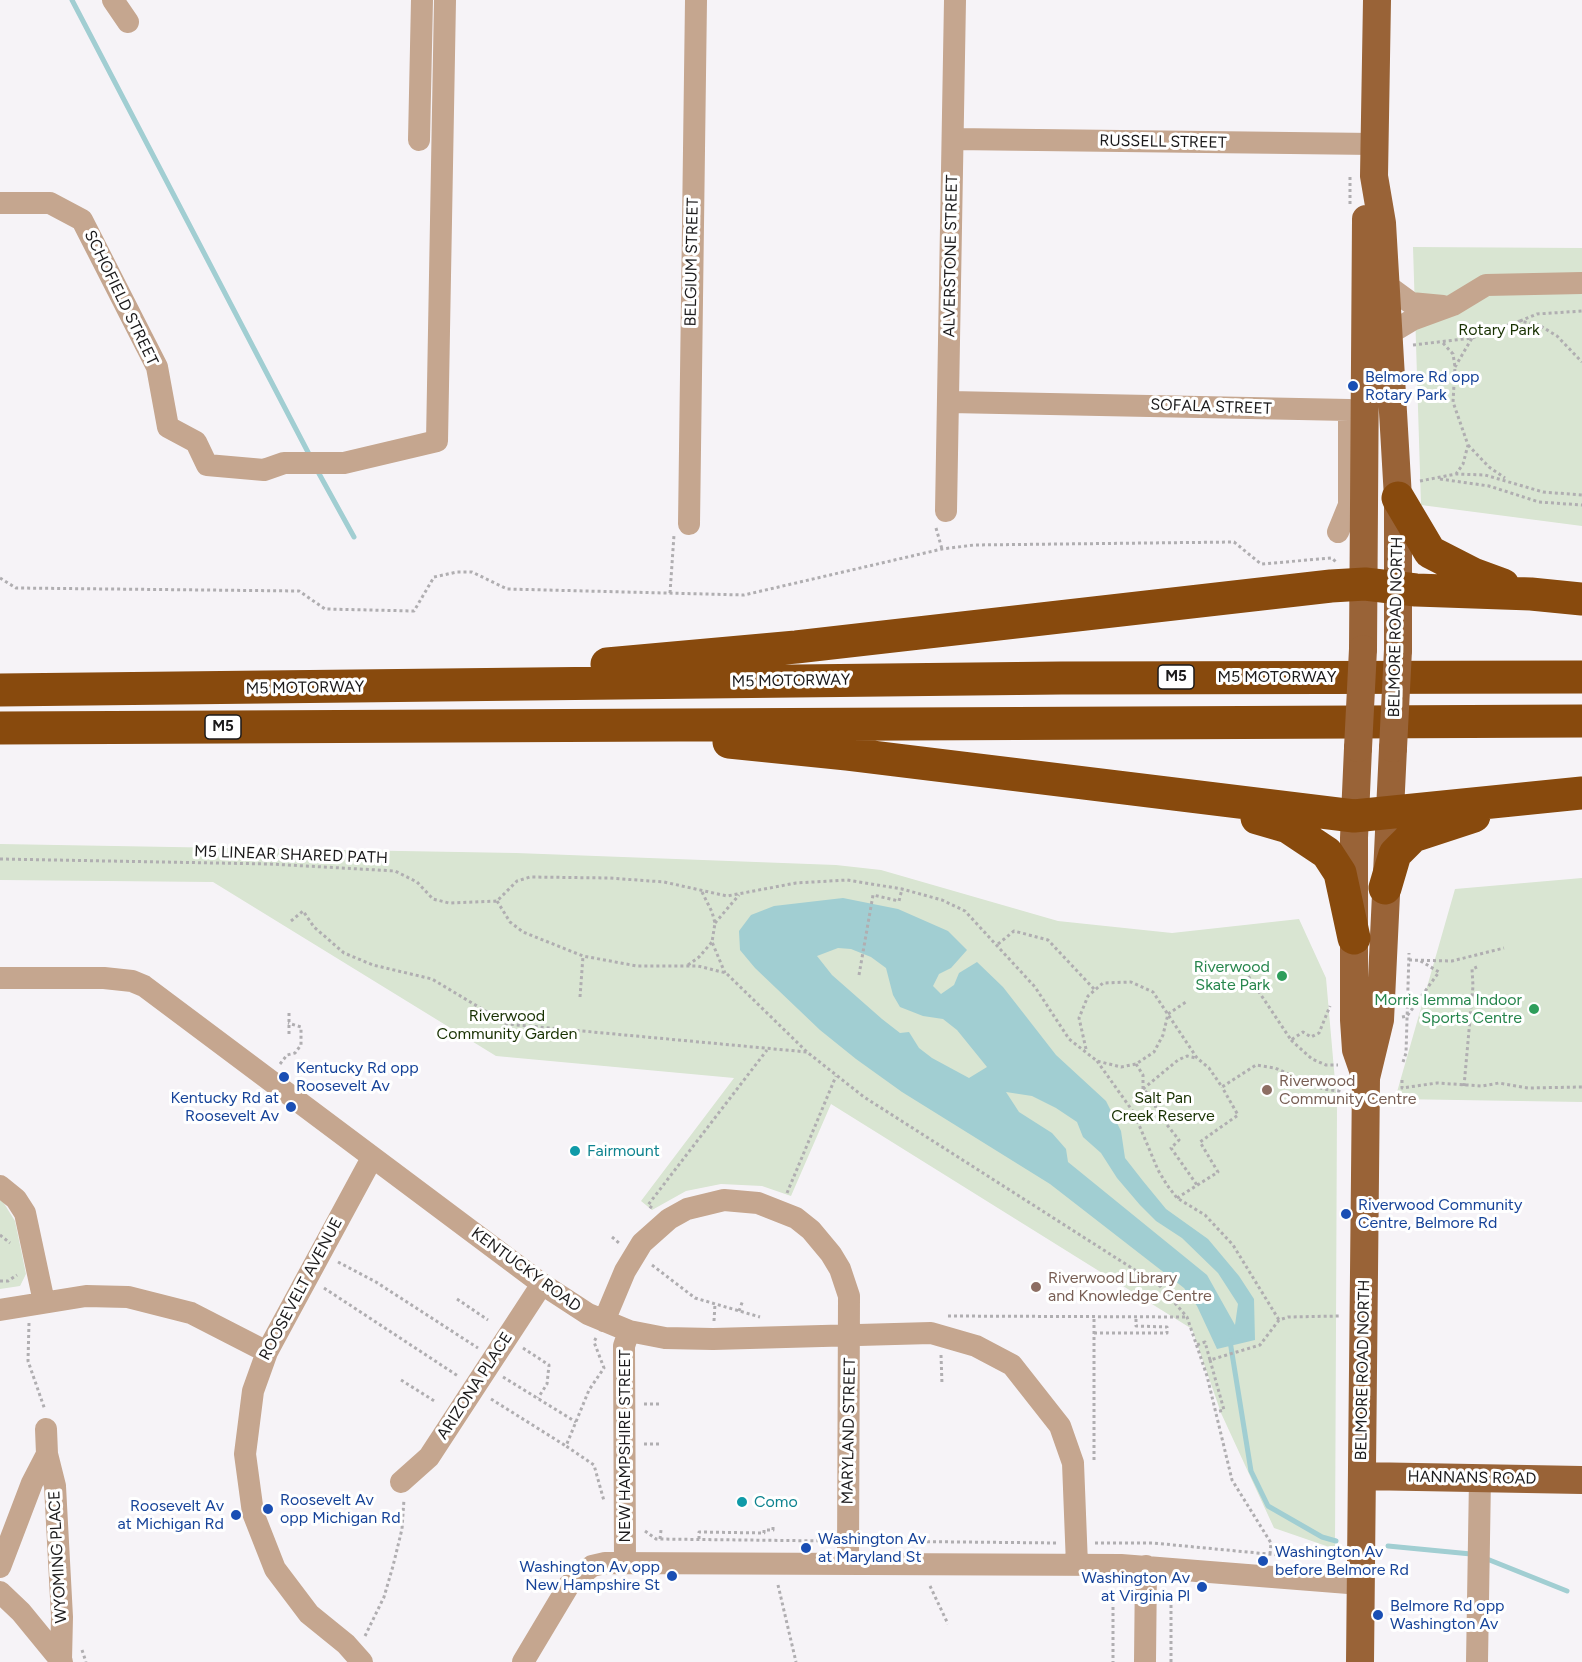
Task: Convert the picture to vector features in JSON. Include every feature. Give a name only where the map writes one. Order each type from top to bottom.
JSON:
[{"type":"highway","points":[[1405,489],[1430,552],[1473,574],[1531,594]]},
{"type":"highway","points":[[345,687],[748,652],[1247,594],[1365,584],[1582,599]]},
{"type":"highway","name":"M5 MOTORWAY","points":[[0,690],[1061,678],[1582,677]]},
{"type":"highway","name":"M5","points":[[0,728],[1582,721]]},
{"type":"highway","points":[[445,726],[720,742],[847,753],[1130,790],[1354,816],[1582,793]]},
{"type":"highway","points":[[1130,790],[1280,825],[1322,847],[1340,873],[1354,938]]},
{"type":"highway","points":[[1385,888],[1395,854],[1413,836],[1524,800]]},
{"type":"main road","name":"BELMORE ROAD NORTH","points":[[1360,1662],[1365,1078],[1380,1020],[1405,489],[1400,340],[1385,284],[1382,223],[1374,176],[1377,0]]},
{"type":"main road","name":"BELMORE ROAD NORTH","points":[[1365,1078],[1356,1050],[1354,816],[1365,584],[1363,275],[1365,223],[1374,176]]},
{"type":"main road","name":"HANNANS ROAD","points":[[1362,1476],[1582,1480]]},
{"type":"street","points":[[113,0],[128,22]]},
{"type":"street","points":[[419,140],[422,0]]},
{"type":"street","name":"SCHOFIELD STREET","points":[[0,203],[50,204],[82,220],[157,367],[168,427],[196,442],[207,465],[264,470],[284,462],[344,463],[437,441],[445,0]]},
{"type":"street","name":"BELGIUM STREET","points":[[689,524],[696,0]]},
{"type":"street","name":"ALVERSTONE STREET","points":[[946,512],[950,402],[955,0]]},
{"type":"street","name":"RUSSELL STREET","points":[[952,139],[1374,144]]},
{"type":"street","points":[[1400,340],[1412,320],[1447,307],[1486,285],[1582,283]]},
{"type":"street","points":[[1385,284],[1411,303],[1447,307]]},
{"type":"street","name":"SOFALA STREET","points":[[950,402],[1349,410],[1349,505],[1338,532]]},
{"type":"street","name":"KENTUCKY ROAD","points":[[0,978],[104,978],[132,981],[144,986],[601,1329],[629,1331],[665,1338],[694,1339],[931,1333],[975,1346],[1012,1365],[1060,1426],[1073,1464],[1077,1565]]},
{"type":"street","name":"ROOSEVELT AVENUE","points":[[362,1662],[355,1641],[318,1623],[293,1596],[266,1552],[253,1513],[246,1475],[245,1434],[253,1391],[267,1352],[372,1158]]},
{"type":"street","points":[[0,1186],[16,1199],[25,1214],[37,1303]]},
{"type":"street","name":"MARYLAND STREET","points":[[635,1253],[669,1219],[704,1203],[740,1200],[780,1210],[811,1230],[840,1269],[849,1296],[848,1551]]},
{"type":"street","points":[[601,1329],[635,1253]]},
{"type":"street","name":"ARIZONA PLACE","points":[[401,1482],[429,1457],[542,1284]]},
{"type":"street","points":[[0,1310],[104,1295],[149,1300],[191,1313],[267,1352]]},
{"type":"street","name":"NEW HAMPSHIRE STREET","points":[[625,1562],[624,1346],[629,1331]]},
{"type":"street","name":"WYOMING PLACE","points":[[46,1429],[47,1454],[55,1486],[62,1661]]},
{"type":"street","name":"WYOMING PLACE","points":[[0,1567],[32,1483],[47,1454]]},
{"type":"street","points":[[1477,1662],[1480,1478]]},
{"type":"street","points":[[523,1662],[558,1600],[580,1574],[592,1566],[625,1562],[848,1551],[1077,1565],[1146,1566],[1361,1584]]},
{"type":"street","points":[[1145,1662],[1146,1566]]},
{"type":"street","points":[[0,1592],[62,1661]]},
{"type":"path","points":[[1400,340],[1443,342],[1472,338],[1537,314],[1582,311]]},
{"type":"path","points":[[1520,321],[1539,325],[1557,336],[1582,362]]},
{"type":"path","points":[[1455,367],[1472,338]]},
{"type":"path","points":[[1443,342],[1453,354],[1455,367],[1453,402],[1468,445],[1489,467],[1508,480]]},
{"type":"path","points":[[1456,474],[1463,464],[1468,445]]},
{"type":"path","points":[[1405,489],[1456,474],[1485,475],[1543,492],[1582,495]]},
{"type":"path","points":[[1438,479],[1489,486],[1539,502],[1582,505]]},
{"type":"path","points":[[670,593],[675,527],[689,524]]},
{"type":"path","points":[[0,578],[16,588],[299,591],[325,609],[414,612],[434,578],[457,572],[472,572],[507,589],[744,595],[942,549],[974,545],[1234,542],[1261,564],[1332,558]]},
{"type":"path","name":"M5 LINEAR SHARED PATH","points":[[0,859],[270,864],[395,871],[417,882],[433,899],[449,903],[497,901]]},
{"type":"path","points":[[1270,1554],[1272,1543],[1232,1480],[1216,1412],[1187,1317],[1160,1286],[896,1118],[836,1076],[807,1053],[726,973],[718,969],[687,966],[638,966],[584,956],[523,932],[510,922],[497,901],[517,881],[530,877],[632,879],[677,883],[718,896],[739,895],[796,883],[847,880],[902,889],[942,900],[965,911],[998,944],[1035,987],[1069,1039],[1086,1050],[1097,1061],[1134,1113],[1158,1170],[1177,1198],[1205,1215],[1233,1245],[1279,1320]]},
{"type":"path","points":[[859,975],[873,895],[899,901],[902,889]]},
{"type":"path","points":[[687,966],[699,957],[712,942],[715,922],[701,891]]},
{"type":"path","points":[[715,922],[739,895]]},
{"type":"path","points":[[291,921],[303,911],[314,927],[344,953],[373,965],[432,979],[507,1024],[807,1053]]},
{"type":"path","points":[[998,944],[1014,931],[1047,940],[1094,989]]},
{"type":"path","points":[[712,942],[726,973]]},
{"type":"path","points":[[1409,960],[1452,961],[1504,948]]},
{"type":"path","points":[[1403,1062],[1406,1053],[1409,953]]},
{"type":"path","points":[[580,997],[584,956]]},
{"type":"path","points":[[1407,1016],[1438,972],[1419,960]]},
{"type":"path","points":[[1464,1086],[1473,986],[1472,969],[1477,967]]},
{"type":"path","points":[[1222,1087],[1256,1065],[1266,1064],[1323,1089],[1339,1091],[1340,1065],[1326,1065],[1312,1059],[1291,1040],[1245,971]]},
{"type":"path","points":[[1086,1050],[1079,1018],[1088,996],[1103,983],[1131,982],[1154,992],[1197,1059]]},
{"type":"path","points":[[1097,1061],[1121,1067],[1136,1064],[1154,1052],[1163,1035],[1168,1014],[1186,1002]]},
{"type":"path","points":[[1291,1040],[1303,1032],[1311,1036],[1319,1033],[1330,1006],[1341,1006]]},
{"type":"path","points":[[289,1012],[289,1034]]},
{"type":"path","points":[[279,1065],[301,1045],[301,1027],[288,1023]]},
{"type":"path","points":[[704,1131],[768,1049]]},
{"type":"path","points":[[1143,1089],[1178,1060],[1187,1056],[1197,1059],[1209,1068],[1238,1115],[1200,1142],[1218,1172],[1177,1198]]},
{"type":"path","points":[[1136,1064],[1143,1076],[1143,1089],[1155,1101],[1156,1111],[1179,1140],[1171,1148],[1197,1185]]},
{"type":"path","points":[[780,1210],[836,1076]]},
{"type":"path","points":[[1402,1080],[1402,1088],[1437,1083],[1464,1086],[1499,1083],[1528,1088],[1582,1087]]},
{"type":"path","points":[[0,1235],[10,1243],[14,1252]]},
{"type":"path","points":[[612,1237],[695,1298],[768,1319]]},
{"type":"path","points":[[320,1253],[376,1282],[494,1358]]},
{"type":"path","points":[[0,1281],[14,1278],[18,1268]]},
{"type":"path","points":[[306,1279],[343,1298],[358,1311],[475,1387]]},
{"type":"path","points":[[458,1299],[488,1320]]},
{"type":"path","points":[[739,1311],[743,1300]]},
{"type":"path","points":[[37,1303],[28,1361],[47,1415],[46,1429]]},
{"type":"path","points":[[714,1326],[715,1304]]},
{"type":"path","points":[[939,1316],[1187,1317]]},
{"type":"path","points":[[1212,1359],[1260,1345],[1279,1320],[1288,1317],[1340,1316]]},
{"type":"path","points":[[1094,1317],[1094,1461]]},
{"type":"path","points":[[1094,1333],[1167,1333],[1167,1327],[1136,1326],[1136,1317]]},
{"type":"path","points":[[566,1446],[589,1390],[604,1368],[594,1342],[601,1329]]},
{"type":"path","points":[[1197,1345],[1205,1342],[1212,1359],[1224,1410],[1216,1412]]},
{"type":"path","points":[[941,1350],[942,1384]]},
{"type":"path","points":[[533,1355],[549,1365],[548,1384],[538,1398]]},
{"type":"path","points":[[401,1380],[436,1402]]},
{"type":"path","points":[[513,1383],[576,1422]]},
{"type":"path","points":[[500,1404],[594,1465],[604,1504]]},
{"type":"path","points":[[644,1404],[660,1404]]},
{"type":"path","points":[[644,1435],[644,1455]]},
{"type":"path","points":[[644,1444],[660,1444]]},
{"type":"path","points":[[355,1641],[384,1597],[399,1541],[405,1502],[401,1482]]},
{"type":"path","points":[[699,1539],[699,1532],[764,1533],[764,1530],[773,1528],[773,1540]]},
{"type":"path","points":[[643,1530],[660,1539],[773,1540],[848,1551],[1075,1542],[1153,1543],[1312,1558]]},
{"type":"path","points":[[660,1539],[661,1530]]},
{"type":"path","points":[[778,1585],[796,1662]]},
{"type":"path","points":[[930,1586],[948,1624]]},
{"type":"path","points":[[1113,1589],[1113,1662]]},
{"type":"path","points":[[1171,1595],[1171,1662]]},
{"type":"green space","name":"Rotary Park","points":[[1413,247],[1582,248],[1582,526],[1421,505]]},
{"type":"green space","name":"Salt Pan Creek Reserve","points":[[0,844],[516,853],[836,865],[881,870],[1058,921],[1172,933],[1299,919],[1326,978],[1337,1104],[1335,1549],[1274,1528],[1221,1413],[1192,1329],[831,1104],[791,1196],[762,1186],[721,1184],[686,1191],[652,1210],[641,1201],[734,1078],[496,1056],[213,882],[0,880]]},
{"type":"green space","points":[[1582,878],[1582,1102],[1395,1099],[1455,889]]},
{"type":"green space","points":[[0,1197],[15,1221],[26,1274],[20,1286],[0,1289]]},
{"type":"water","points":[[843,898],[898,909],[948,931],[967,950],[951,968],[939,974],[933,986],[941,994],[954,985],[959,973],[977,962],[1003,987],[1056,1055],[1106,1101],[1121,1131],[1125,1158],[1143,1181],[1166,1209],[1208,1239],[1239,1276],[1254,1299],[1255,1340],[1217,1349],[1197,1306],[1184,1288],[1050,1184],[902,1092],[820,1030],[755,968],[740,950],[739,931],[751,915],[774,906]],"holes":[[[838,948],[851,949],[871,957],[886,968],[893,995],[900,1007],[923,1016],[943,1019],[957,1030],[987,1067],[969,1078],[932,1058],[919,1048],[909,1032],[900,1033],[882,1019],[832,975],[817,956]],[[1006,1092],[1032,1096],[1077,1122],[1083,1137],[1101,1153],[1117,1178],[1140,1205],[1156,1221],[1182,1238],[1218,1273],[1238,1304],[1235,1325],[1207,1275],[1068,1162],[1066,1149],[1052,1133],[1019,1112]]]},
{"type":"waterway","points":[[72,0],[310,456]]},
{"type":"waterway","points":[[317,470],[354,537]]},
{"type":"waterway","points":[[1230,1341],[1251,1471],[1268,1506],[1322,1537],[1336,1541]]},
{"type":"waterway","points":[[1388,1546],[1471,1554]]},
{"type":"waterway","points":[[1487,1559],[1567,1591]]},
{"type":"place","name":"Belmore Rd opp Rotary Park","points":[[1353,386]]},
{"type":"place","name":"Riverwood Skate Park","points":[[1282,976]]},
{"type":"place","name":"Morris Iemma Indoor Sports Centre","points":[[1534,1009]]},
{"type":"place","name":"Kentucky Rd opp Roosevelt Av","points":[[284,1077]]},
{"type":"place","name":"Riverwood Community Centre","points":[[1267,1090]]},
{"type":"place","name":"Kentucky Rd at Roosevelt Av","points":[[291,1107]]},
{"type":"place","name":"Fairmount","points":[[575,1151]]},
{"type":"place","name":"Riverwood Community Centre, Belmore Rd","points":[[1346,1214]]},
{"type":"place","name":"Riverwood Library and Knowledge Centre","points":[[1036,1287]]},
{"type":"place","name":"Como","points":[[742,1502]]},
{"type":"place","name":"Roosevelt Av opp Michigan Rd","points":[[268,1509]]},
{"type":"place","name":"Roosevelt Av at Michigan Rd","points":[[236,1515]]},
{"type":"place","name":"Washington Av at Maryland St","points":[[806,1548]]},
{"type":"place","name":"Washington Av before Belmore Rd","points":[[1263,1561]]},
{"type":"place","name":"Washington Av opp New Hampshire St","points":[[672,1576]]},
{"type":"place","name":"Washington Av at Virginia Pl","points":[[1202,1587]]},
{"type":"place","name":"Belmore Rd opp Washington Av","points":[[1378,1615]]},
{"type":"park label","name":"Riverwood Community Garden","points":[[507,1025]]}]
